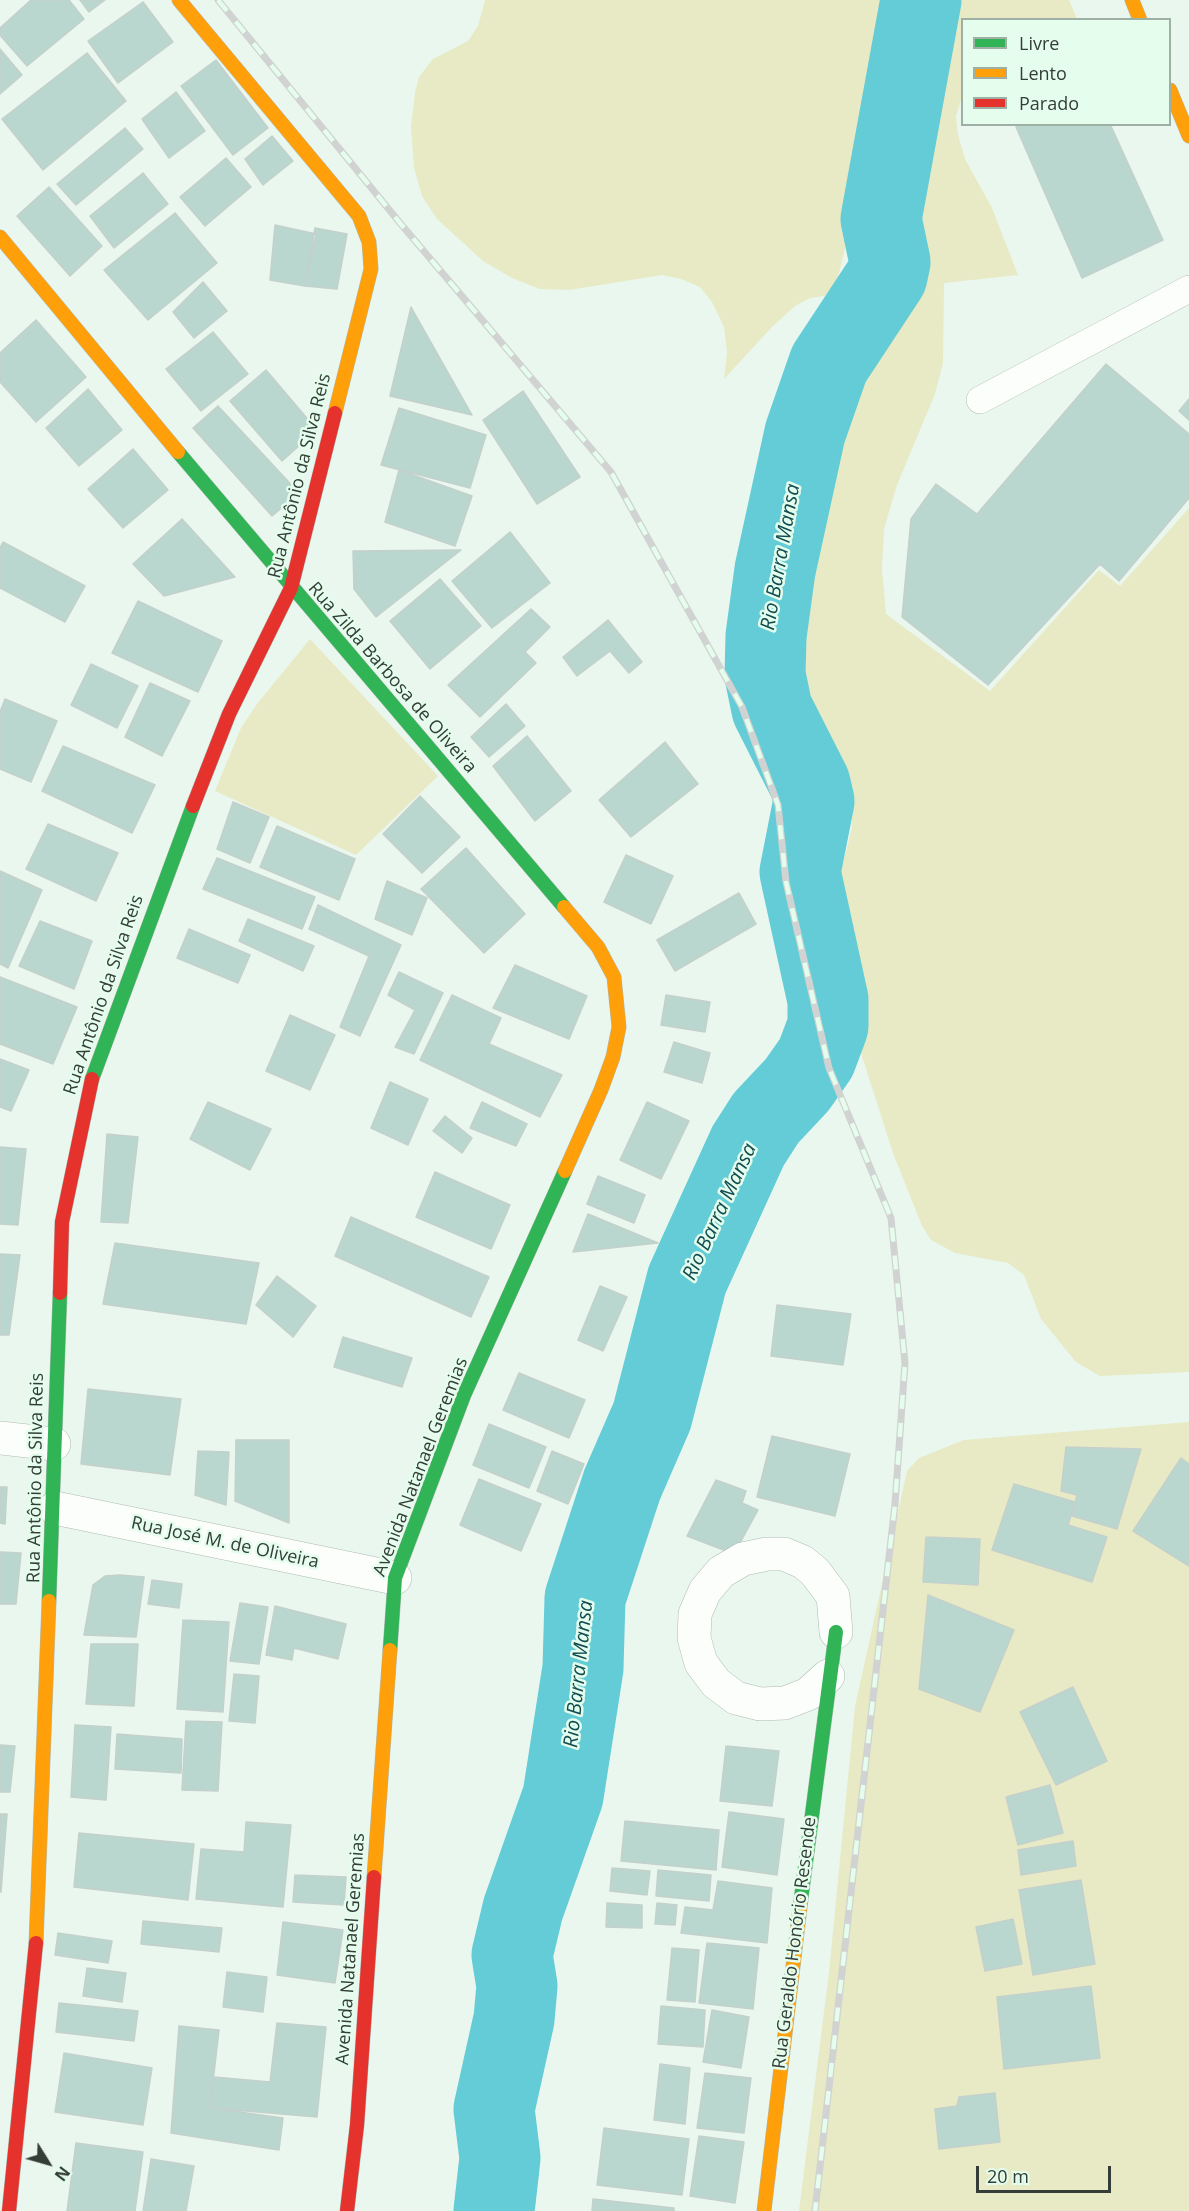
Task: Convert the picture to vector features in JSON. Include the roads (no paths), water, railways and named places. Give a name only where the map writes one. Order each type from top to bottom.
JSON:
[{"type":"street","name":"Rua Antônio da Silva Reis","points":[[9,2211],[39,1910],[55,1508],[54,1444],[62,1222],[88,1090],[185,822],[229,714],[291,588],[371,269],[369,242],[359,216],[179,0]]},
{"type":"street","points":[[1132,0],[1139,18]]},
{"type":"street","points":[[1171,92],[1189,136]]},
{"type":"street","name":"Rua Zilda Barbosa de Oliveira","points":[[0,237],[291,588],[598,946]]},
{"type":"street","name":"Avenida Natanael Geremias","points":[[347,2211],[357,2125],[395,1578],[464,1395],[613,1057],[619,1027],[618,1003],[614,977],[598,946]]},
{"type":"street","points":[[0,1438],[54,1444]]},
{"type":"street","name":"Rua José M. de Oliveira","points":[[55,1508],[395,1578]]},
{"type":"street","name":"Rua Geraldo Honório Resende","points":[[764,2211],[828,1676],[836,1632],[833,1596],[816,1572],[803,1562],[784,1554],[767,1554],[743,1559],[721,1572],[705,1591],[695,1614],[694,1638],[701,1663],[716,1683],[736,1698],[760,1704],[785,1703],[808,1694],[828,1676]]},
{"type":"lane","points":[[980,400],[1189,289]]},
{"type":"waterway","name":"Rio Barra Mansa","points":[[494,2211],[500,2158],[494,2109],[514,2019],[517,1986],[512,1955],[523,1909],[563,1796],[583,1668],[585,1598],[622,1485],[652,1416],[687,1280],[748,1146],[766,1118],[797,1085],[816,1058],[828,1026],[828,1000],[800,872],[814,801],[810,784],[772,709],[765,675],[766,636],[775,570],[805,433],[829,364],[887,276],[890,262],[881,219],[921,0]]},
{"type":"railway","points":[[218,0],[400,223],[611,472],[742,707],[778,805],[786,882],[829,1068],[891,1218],[905,1363],[895,1504],[815,2211]]}]
